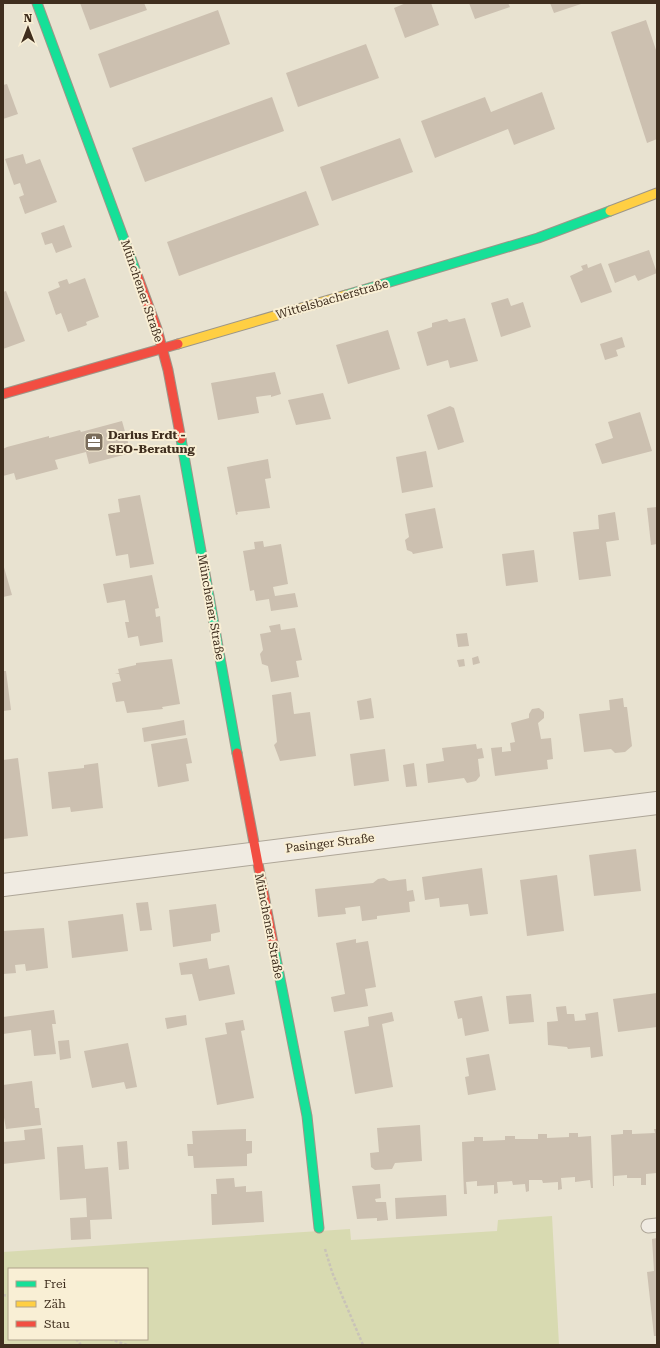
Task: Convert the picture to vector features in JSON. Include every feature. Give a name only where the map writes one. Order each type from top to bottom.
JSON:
[{"type":"street","name":"Münchener Straße","points":[[37,3],[152,314],[163,349],[255,852],[307,1116],[319,1228]]},
{"type":"street","name":"Wittelsbacherstraße","points":[[3,394],[163,349],[538,238],[657,193]]},
{"type":"street","name":"Pasinger Straße","points":[[3,884],[657,803]]},
{"type":"path","points":[[319,1228],[332,1272],[355,1331],[363,1345]]},
{"type":"path","points":[[113,1340],[127,1345]]},
{"type":"green space","points":[[552,1216],[559,1345],[3,1345],[3,1252],[350,1229],[351,1240],[497,1231],[498,1220]]},
{"type":"building","points":[[80,3],[144,3],[147,10],[90,30]]},
{"type":"building","points":[[406,3],[431,3],[439,25],[405,38],[394,8]]},
{"type":"building","points":[[469,3],[508,3],[510,7],[475,19]]},
{"type":"building","points":[[550,3],[584,3],[554,13]]},
{"type":"building","points":[[218,10],[230,44],[110,88],[98,54]]},
{"type":"building","points":[[646,20],[657,53],[657,139],[647,143],[611,32]]},
{"type":"building","points":[[366,44],[379,78],[298,107],[286,73]]},
{"type":"building","points":[[7,84],[18,114],[3,119],[3,85]]},
{"type":"building","points":[[542,92],[555,129],[514,145],[508,129],[435,158],[421,121],[485,97],[491,112]]},
{"type":"building","points":[[272,97],[284,131],[145,182],[132,148]]},
{"type":"building","points":[[400,138],[413,172],[332,201],[320,167]]},
{"type":"building","points":[[23,154],[26,164],[40,159],[57,202],[25,214],[19,197],[24,195],[20,183],[14,185],[5,159]]},
{"type":"building","points":[[306,191],[319,225],[179,276],[167,242]]},
{"type":"building","points":[[64,225],[72,247],[56,253],[52,243],[45,245],[41,233]]},
{"type":"building","points":[[649,250],[657,273],[638,281],[635,275],[615,283],[608,264]]},
{"type":"building","points":[[601,263],[612,292],[581,303],[570,276],[583,270],[581,266],[587,264],[588,268]]},
{"type":"building","points":[[85,278],[99,317],[86,322],[87,325],[68,332],[61,313],[56,315],[48,292],[60,287],[58,282],[67,279],[69,284]]},
{"type":"building","points":[[6,291],[25,341],[3,349],[3,292]]},
{"type":"building","points":[[508,298],[511,306],[523,302],[531,327],[501,337],[491,303]]},
{"type":"building","points":[[465,318],[478,361],[450,368],[448,360],[427,366],[417,332],[432,327],[432,323],[447,319],[449,322]]},
{"type":"building","points":[[388,330],[400,369],[348,384],[336,345]]},
{"type":"building","points":[[622,337],[625,347],[616,350],[618,356],[605,360],[600,344]]},
{"type":"building","points":[[275,372],[281,394],[271,397],[271,395],[256,397],[259,413],[218,420],[211,383]]},
{"type":"building","points":[[323,393],[331,419],[296,425],[288,400]]},
{"type":"building","points":[[450,406],[454,408],[464,442],[438,450],[427,415]]},
{"type":"building","points":[[640,412],[652,451],[602,464],[595,444],[613,438],[608,422]]},
{"type":"building","points":[[122,421],[131,453],[89,464],[86,452],[55,460],[58,469],[16,480],[14,473],[3,476],[3,449],[7,447],[49,436],[49,438],[80,430],[81,432]]},
{"type":"building","points":[[426,451],[433,487],[402,493],[396,457]]},
{"type":"building","points":[[268,459],[271,478],[265,479],[270,508],[237,512],[238,514],[236,515],[227,467]]},
{"type":"building","points":[[140,495],[154,564],[130,568],[128,554],[116,556],[108,514],[120,512],[118,499]]},
{"type":"building","points":[[657,507],[657,544],[651,545],[647,508]]},
{"type":"building","points":[[435,508],[443,548],[413,554],[407,550],[405,540],[409,537],[405,514]]},
{"type":"building","points":[[615,512],[619,540],[606,542],[611,576],[579,580],[573,532],[599,529],[598,515]]},
{"type":"building","points":[[263,541],[264,547],[281,544],[288,584],[273,587],[275,596],[295,593],[298,607],[271,611],[269,599],[256,601],[254,590],[250,591],[243,551],[255,549],[254,542]]},
{"type":"building","points":[[534,550],[538,582],[506,586],[502,554]]},
{"type":"building","points":[[3,564],[12,595],[3,597]]},
{"type":"building","points":[[152,575],[159,608],[155,609],[156,617],[160,616],[163,642],[140,646],[138,636],[128,638],[125,622],[129,622],[125,600],[107,603],[103,584]]},
{"type":"building","points":[[280,624],[281,630],[295,628],[302,660],[296,661],[299,677],[271,682],[268,666],[262,664],[260,654],[263,650],[260,634],[271,632],[269,626]]},
{"type":"building","points":[[467,633],[469,646],[458,647],[456,634]]},
{"type":"building","points":[[478,656],[480,663],[473,665],[472,658]]},
{"type":"building","points":[[172,659],[180,704],[162,707],[163,709],[127,713],[124,701],[116,702],[112,683],[121,681],[119,674],[115,674],[119,673],[118,669],[136,665],[136,663]]},
{"type":"building","points":[[464,659],[465,666],[459,667],[457,660]]},
{"type":"building","points":[[3,671],[6,671],[11,710],[3,711]]},
{"type":"building","points":[[291,692],[294,714],[310,712],[316,756],[280,761],[274,745],[277,742],[272,695]]},
{"type":"building","points":[[371,698],[374,718],[360,720],[357,701]]},
{"type":"building","points":[[623,698],[624,707],[627,707],[632,746],[625,752],[615,753],[611,749],[584,752],[579,714],[610,710],[609,700]]},
{"type":"building","points":[[539,708],[544,712],[544,718],[538,723],[541,739],[551,738],[553,759],[547,760],[548,769],[495,776],[491,748],[502,747],[502,752],[511,751],[510,743],[515,742],[511,723],[529,718],[529,714],[532,709]]},
{"type":"building","points":[[184,720],[186,735],[144,742],[142,728]]},
{"type":"building","points":[[187,738],[192,763],[186,764],[189,781],[158,787],[151,744]]},
{"type":"building","points":[[476,744],[477,749],[482,748],[484,758],[478,759],[480,776],[476,781],[467,783],[464,778],[428,783],[426,764],[444,761],[442,748]]},
{"type":"building","points":[[385,749],[389,781],[354,786],[350,754]]},
{"type":"building","points":[[18,758],[28,836],[3,839],[3,760]]},
{"type":"building","points":[[98,763],[103,808],[71,812],[70,807],[52,809],[48,772],[84,768],[84,765]]},
{"type":"building","points":[[414,763],[417,786],[406,787],[403,765]]},
{"type":"building","points":[[636,849],[641,891],[594,896],[589,855]]},
{"type":"building","points":[[482,868],[488,914],[470,916],[468,904],[440,907],[439,898],[425,900],[422,877]]},
{"type":"building","points":[[557,875],[564,931],[527,936],[520,880]]},
{"type":"building","points":[[384,878],[389,881],[406,879],[407,891],[413,890],[415,901],[409,902],[410,912],[377,916],[377,919],[362,921],[360,906],[345,908],[346,914],[318,917],[315,889],[373,883],[378,879]]},
{"type":"building","points":[[148,902],[152,930],[140,931],[136,903]]},
{"type":"building","points":[[216,904],[220,932],[211,934],[211,941],[173,947],[169,910]]},
{"type":"building","points":[[123,914],[128,951],[72,958],[68,921]]},
{"type":"building","points":[[44,928],[48,968],[26,971],[25,964],[15,965],[16,973],[3,974],[3,931]]},
{"type":"building","points":[[356,939],[356,943],[368,941],[376,987],[365,989],[368,1006],[334,1012],[331,997],[345,994],[336,943]]},
{"type":"building","points":[[207,958],[209,969],[229,965],[235,994],[199,1001],[192,974],[181,975],[179,963]]},
{"type":"building","points":[[657,993],[657,1027],[618,1032],[613,999]]},
{"type":"building","points":[[531,994],[534,1022],[509,1024],[506,996]]},
{"type":"building","points":[[482,996],[489,1031],[465,1036],[462,1018],[458,1019],[454,1001]]},
{"type":"building","points":[[566,1006],[567,1014],[574,1014],[575,1021],[586,1020],[585,1014],[598,1012],[603,1056],[591,1058],[590,1047],[568,1049],[567,1047],[548,1045],[547,1022],[558,1021],[556,1007]]},
{"type":"building","points":[[54,1010],[56,1024],[52,1024],[56,1054],[34,1056],[31,1030],[3,1034],[3,1017]]},
{"type":"building","points":[[392,1012],[394,1021],[382,1024],[393,1087],[355,1094],[344,1031],[369,1026],[368,1017]]},
{"type":"building","points":[[186,1015],[187,1025],[167,1029],[165,1018]]},
{"type":"building","points":[[243,1020],[245,1030],[241,1031],[254,1098],[217,1105],[205,1038],[227,1034],[225,1023]]},
{"type":"building","points":[[69,1040],[71,1058],[60,1060],[58,1041]]},
{"type":"building","points":[[128,1043],[137,1087],[126,1089],[124,1082],[92,1088],[84,1051]]},
{"type":"building","points":[[489,1054],[496,1090],[468,1095],[465,1077],[469,1076],[466,1058]]},
{"type":"building","points":[[32,1081],[35,1108],[39,1108],[41,1125],[6,1129],[3,1112],[3,1085]]},
{"type":"building","points":[[420,1125],[422,1161],[395,1163],[392,1169],[375,1170],[371,1167],[370,1153],[379,1152],[377,1128]]},
{"type":"building","points":[[42,1128],[45,1159],[3,1164],[3,1142],[25,1140],[24,1130]]},
{"type":"building","points":[[246,1129],[246,1141],[252,1141],[252,1153],[247,1154],[247,1166],[194,1168],[193,1156],[188,1156],[187,1144],[193,1144],[192,1131]]},
{"type":"building","points":[[654,1129],[657,1129],[657,1173],[646,1174],[646,1185],[641,1185],[641,1178],[627,1178],[627,1175],[614,1176],[613,1186],[611,1135],[623,1134],[623,1130],[632,1130],[632,1134],[655,1133]]},
{"type":"building","points":[[569,1133],[578,1133],[578,1137],[591,1136],[593,1188],[591,1188],[590,1180],[575,1182],[575,1177],[561,1178],[562,1189],[558,1190],[558,1182],[543,1183],[542,1180],[529,1180],[529,1191],[526,1192],[525,1184],[513,1185],[512,1181],[497,1182],[498,1193],[494,1194],[494,1185],[477,1186],[477,1181],[466,1182],[467,1194],[464,1194],[462,1142],[474,1141],[474,1137],[483,1137],[483,1141],[505,1140],[505,1136],[515,1136],[515,1139],[538,1139],[538,1134],[547,1134],[547,1138],[569,1137]]},
{"type":"building","points":[[127,1141],[129,1169],[119,1170],[117,1142]]},
{"type":"building","points":[[83,1145],[85,1169],[108,1167],[112,1219],[90,1220],[91,1239],[71,1240],[70,1218],[87,1217],[86,1198],[60,1200],[57,1147]]},
{"type":"building","points":[[234,1178],[235,1187],[246,1186],[246,1192],[262,1191],[264,1222],[212,1225],[211,1194],[217,1194],[216,1179]]},
{"type":"building","points":[[380,1184],[381,1198],[375,1199],[376,1202],[386,1202],[388,1220],[377,1221],[377,1218],[357,1219],[352,1186]]},
{"type":"building","points":[[446,1195],[447,1216],[396,1219],[395,1198]]},
{"type":"building","points":[[657,1238],[657,1336],[654,1336],[647,1272],[654,1271],[652,1239]]},
{"type":"traffic: fast","points":[[37,3],[136,272]]},
{"type":"traffic: fast","points":[[346,295],[538,238],[610,211]]},
{"type":"traffic: fast","points":[[181,439],[237,753]]},
{"type":"traffic: fast","points":[[274,948],[307,1116],[319,1228]]},
{"type":"traffic: slow","points":[[610,211],[657,193]]},
{"type":"traffic: slow","points":[[178,344],[346,295]]},
{"type":"traffic: jam","points":[[136,272],[157,329],[168,370],[181,439]]},
{"type":"traffic: jam","points":[[3,394],[178,344]]},
{"type":"traffic: jam","points":[[237,753],[274,948]]},
{"type":"place","name":"Darius Erdt - SEO-Beratung","points":[[94,442]]}]
